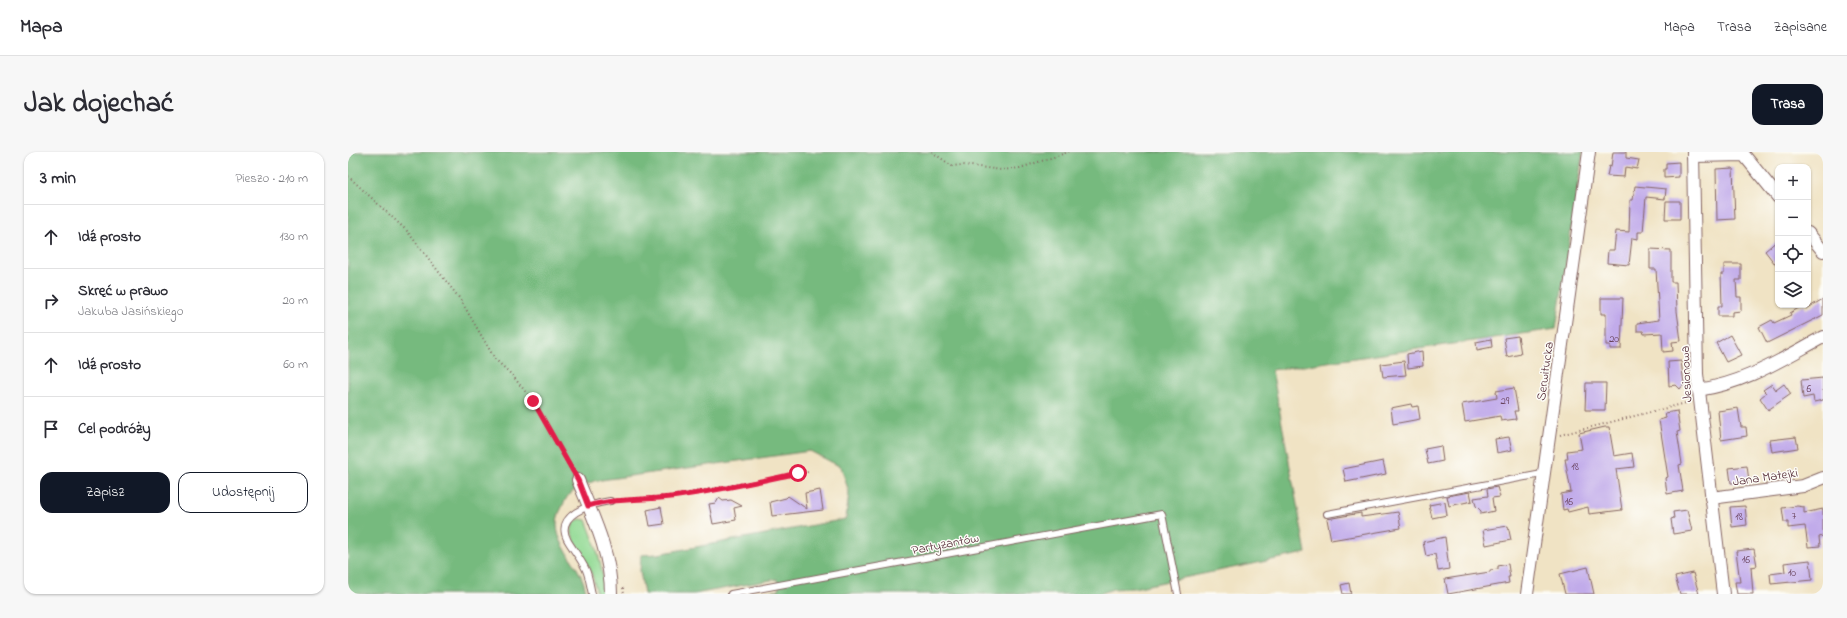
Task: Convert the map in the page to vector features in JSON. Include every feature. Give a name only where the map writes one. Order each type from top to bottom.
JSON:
[{"type":"street","name":"Serwitucka","points":[[1527,594],[1542,474],[1589,152]]},
{"type":"street","points":[[1693,154],[1744,155],[1775,192]]},
{"type":"street","name":"Jesionowa","points":[[1693,154],[1699,395],[1723,594]]},
{"type":"street","points":[[1810,236],[1823,252]]},
{"type":"street","points":[[1699,395],[1743,379],[1823,337]]},
{"type":"street","name":"Jana Matejki","points":[[1711,498],[1803,486],[1823,478]]},
{"type":"street","points":[[578,480],[604,547],[612,594]]},
{"type":"lane","points":[[1327,514],[1542,474]]},
{"type":"lane","points":[[592,594],[587,572],[568,541],[564,532],[564,525],[570,516],[588,506],[610,501]]},
{"type":"lane","name":"Partyzantów","points":[[731,594],[1162,514],[1178,594]]},
{"type":"path","points":[[932,152],[952,166],[963,165],[1002,170],[1020,168],[1069,152]]},
{"type":"path","points":[[348,176],[407,231],[460,299],[495,359],[512,375],[533,401],[578,480]]},
{"type":"path","points":[[1557,435],[1699,395]]},
{"type":"path","points":[[610,501],[671,496],[808,472]]},
{"type":"green space","points":[[348,152],[1583,152],[1556,329],[1272,370],[1306,553],[1134,588],[1113,589],[1099,594],[755,594],[779,590],[777,579],[694,594],[644,594],[640,571],[641,555],[658,554],[846,519],[849,492],[841,467],[810,451],[594,481],[575,490],[567,497],[562,507],[557,519],[557,530],[566,551],[584,582],[586,594],[348,594]]},
{"type":"green space","points":[[580,519],[586,520],[596,548],[603,575],[604,594],[597,594],[590,570],[572,535],[574,523]]},
{"type":"building","points":[[1613,152],[1626,152],[1626,158],[1639,160],[1637,169],[1625,167],[1624,177],[1607,176],[1609,166],[1611,167]]},
{"type":"building","points":[[1679,162],[1679,177],[1664,178],[1666,163]]},
{"type":"building","points":[[1733,168],[1735,219],[1717,220],[1716,169]]},
{"type":"building","points":[[1635,186],[1666,189],[1665,199],[1646,197],[1643,232],[1638,232],[1638,239],[1632,238],[1629,265],[1607,263],[1608,250],[1614,250],[1616,231],[1629,232],[1630,200],[1633,200]]},
{"type":"building","points":[[1666,201],[1680,201],[1680,219],[1665,219]]},
{"type":"building","points":[[1775,243],[1775,264],[1765,251]]},
{"type":"building","points":[[1650,249],[1671,250],[1671,282],[1676,282],[1677,311],[1681,341],[1672,342],[1673,351],[1663,352],[1662,333],[1644,334],[1643,331],[1637,331],[1637,323],[1659,320],[1656,269],[1650,269]]},
{"type":"building","points":[[1724,264],[1741,264],[1741,280],[1736,280],[1737,297],[1741,297],[1741,311],[1732,312],[1732,316],[1718,316],[1718,306],[1722,306],[1721,274],[1724,274]]},
{"type":"building","points":[[1601,298],[1623,298],[1621,349],[1610,349],[1610,345],[1606,345],[1606,314],[1601,314]]},
{"type":"building","points":[[1823,299],[1823,315],[1767,343],[1759,327],[1772,320],[1774,323],[1791,315],[1790,313],[1799,308],[1806,309],[1811,308],[1811,306]]},
{"type":"building","points":[[1730,335],[1741,355],[1726,362],[1716,343]]},
{"type":"building","points":[[1518,336],[1521,354],[1507,357],[1504,338]]},
{"type":"building","points":[[1491,339],[1492,347],[1477,350],[1476,342]]},
{"type":"building","points":[[1422,351],[1423,366],[1408,368],[1407,354]]},
{"type":"building","points":[[1404,361],[1406,375],[1383,377],[1381,364]]},
{"type":"building","points":[[1681,361],[1684,384],[1680,389],[1676,385],[1669,386],[1668,362]]},
{"type":"building","points":[[1823,378],[1823,400],[1814,402],[1813,396],[1803,398],[1801,380]]},
{"type":"building","points":[[1586,383],[1606,383],[1605,410],[1585,410]]},
{"type":"building","points":[[1772,384],[1776,390],[1784,384],[1791,394],[1768,410],[1760,398],[1766,393],[1763,390]]},
{"type":"building","points":[[1514,388],[1518,411],[1514,411],[1516,419],[1501,421],[1500,416],[1465,422],[1462,404],[1497,398],[1496,391]]},
{"type":"building","points":[[1411,404],[1412,407],[1418,406],[1420,419],[1393,424],[1391,408]]},
{"type":"building","points":[[1738,408],[1741,427],[1746,427],[1747,436],[1721,440],[1718,411]]},
{"type":"building","points":[[1677,411],[1680,431],[1677,432],[1682,464],[1679,465],[1683,491],[1667,494],[1665,478],[1668,477],[1659,420],[1666,418],[1665,413]]},
{"type":"building","points":[[1609,427],[1614,456],[1632,453],[1634,467],[1616,469],[1622,510],[1589,514],[1588,507],[1568,512],[1567,509],[1563,510],[1561,494],[1571,492],[1565,459],[1568,459],[1567,451],[1582,449],[1579,433]]},
{"type":"building","points":[[1509,437],[1512,450],[1497,453],[1495,439]]},
{"type":"building","points":[[1796,437],[1798,448],[1772,452],[1770,440]]},
{"type":"building","points":[[1441,446],[1443,461],[1428,464],[1425,449]]},
{"type":"building","points":[[1383,461],[1386,474],[1346,482],[1343,469]]},
{"type":"building","points":[[1747,466],[1749,481],[1731,483],[1729,468]]},
{"type":"building","points":[[1497,487],[1500,497],[1492,498],[1494,511],[1481,514],[1481,511],[1476,506],[1474,498],[1488,496],[1487,489]]},
{"type":"building","points":[[820,490],[823,510],[772,516],[770,502],[786,498],[788,496],[807,509],[805,493]]},
{"type":"building","points":[[1470,492],[1472,501],[1449,506],[1447,496]]},
{"type":"building","points":[[719,498],[723,501],[731,500],[742,506],[734,508],[736,520],[713,524],[709,504],[716,503]]},
{"type":"building","points":[[1445,502],[1447,515],[1432,518],[1429,505]]},
{"type":"building","points":[[1745,506],[1747,525],[1732,527],[1730,507]]},
{"type":"building","points":[[1797,506],[1804,507],[1804,513],[1823,509],[1823,536],[1819,537],[1820,546],[1808,547],[1805,526],[1788,528],[1788,522],[1784,522],[1782,508]]},
{"type":"building","points":[[661,507],[664,524],[650,526],[647,510]]},
{"type":"building","points":[[1687,510],[1692,531],[1673,534],[1671,519],[1674,518],[1673,512]]},
{"type":"building","points":[[1398,512],[1401,528],[1331,540],[1327,519],[1361,513],[1361,517]]},
{"type":"building","points":[[1508,526],[1511,540],[1486,545],[1483,530]]},
{"type":"building","points":[[1445,537],[1449,569],[1438,571],[1435,554],[1426,556],[1423,542]]},
{"type":"building","points":[[1754,549],[1757,566],[1751,567],[1753,594],[1737,594],[1735,582],[1740,582],[1736,551]]},
{"type":"building","points":[[1810,560],[1812,580],[1771,584],[1770,574],[1785,572],[1784,563]]},
{"type":"building","points":[[1508,564],[1510,577],[1508,577],[1509,583],[1448,594],[1445,579],[1490,572],[1490,570],[1498,569],[1498,566]]},
{"type":"building","points":[[1588,567],[1594,594],[1565,594],[1560,574]]},
{"type":"building","points":[[1693,573],[1699,594],[1680,594],[1675,577]]},
{"type":"building","points":[[1349,583],[1351,594],[1343,594],[1341,585]]},
{"type":"route","points":[[533,401],[578,480],[588,506],[602,502],[671,496],[748,484],[798,473]]}]
